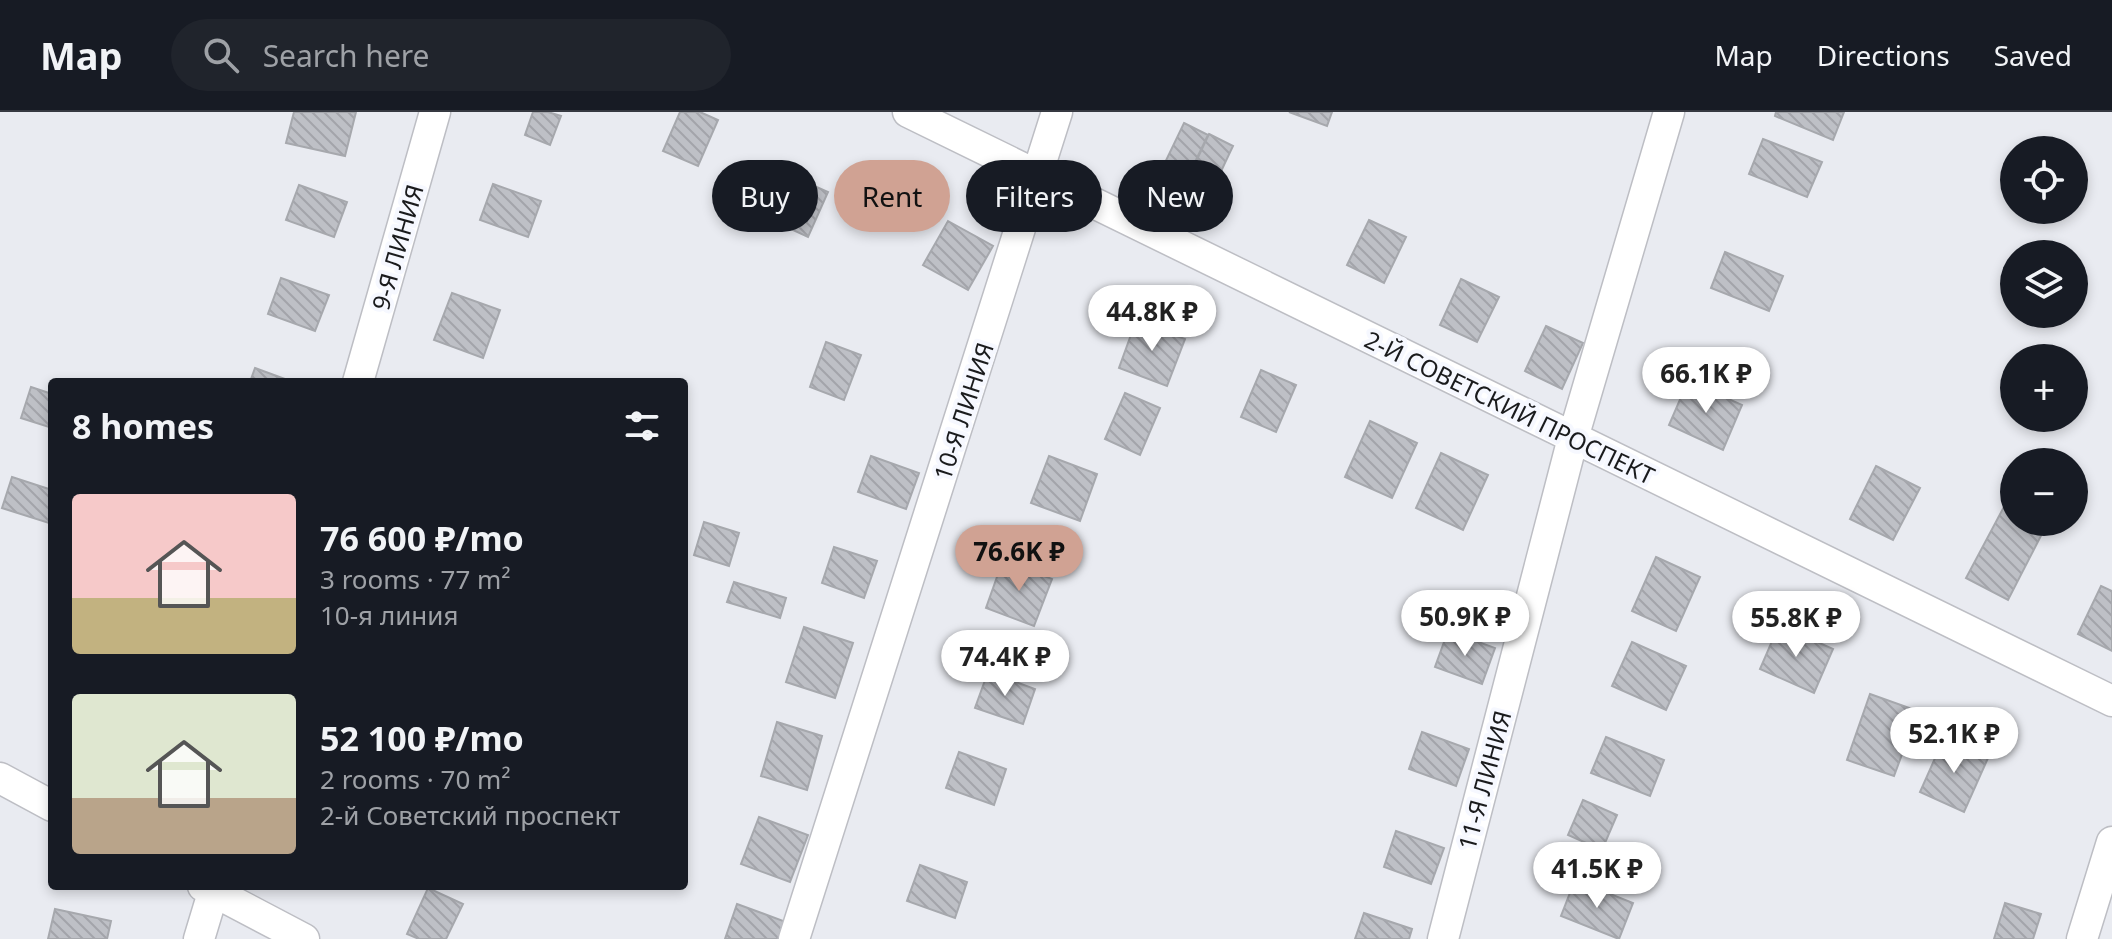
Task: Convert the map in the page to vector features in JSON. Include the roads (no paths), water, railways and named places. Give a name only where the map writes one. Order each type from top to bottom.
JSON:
[{"type":"street","name":"9-Я ЛИНИЯ","points":[[359,378],[435,112]]},
{"type":"street","name":"2-Й СОВЕТСКИЙ ПРОСПЕКТ","points":[[908,112],[1009,160]]},
{"type":"street","name":"10-Я ЛИНИЯ","points":[[1042,160],[1057,112]]},
{"type":"street","name":"11-Я ЛИНИЯ","points":[[1443,939],[1573,438],[1669,112]]},
{"type":"street","name":"2-Й СОВЕТСКИЙ ПРОСПЕКТ","points":[[1102,206],[2112,701]]},
{"type":"street","name":"10-Я ЛИНИЯ","points":[[794,939],[1020,232]]},
{"type":"street","points":[[0,778],[48,804]]},
{"type":"street","points":[[2082,939],[2112,842]]},
{"type":"street","points":[[199,939],[210,890]]},
{"type":"street","points":[[214,890],[304,939]]}]
